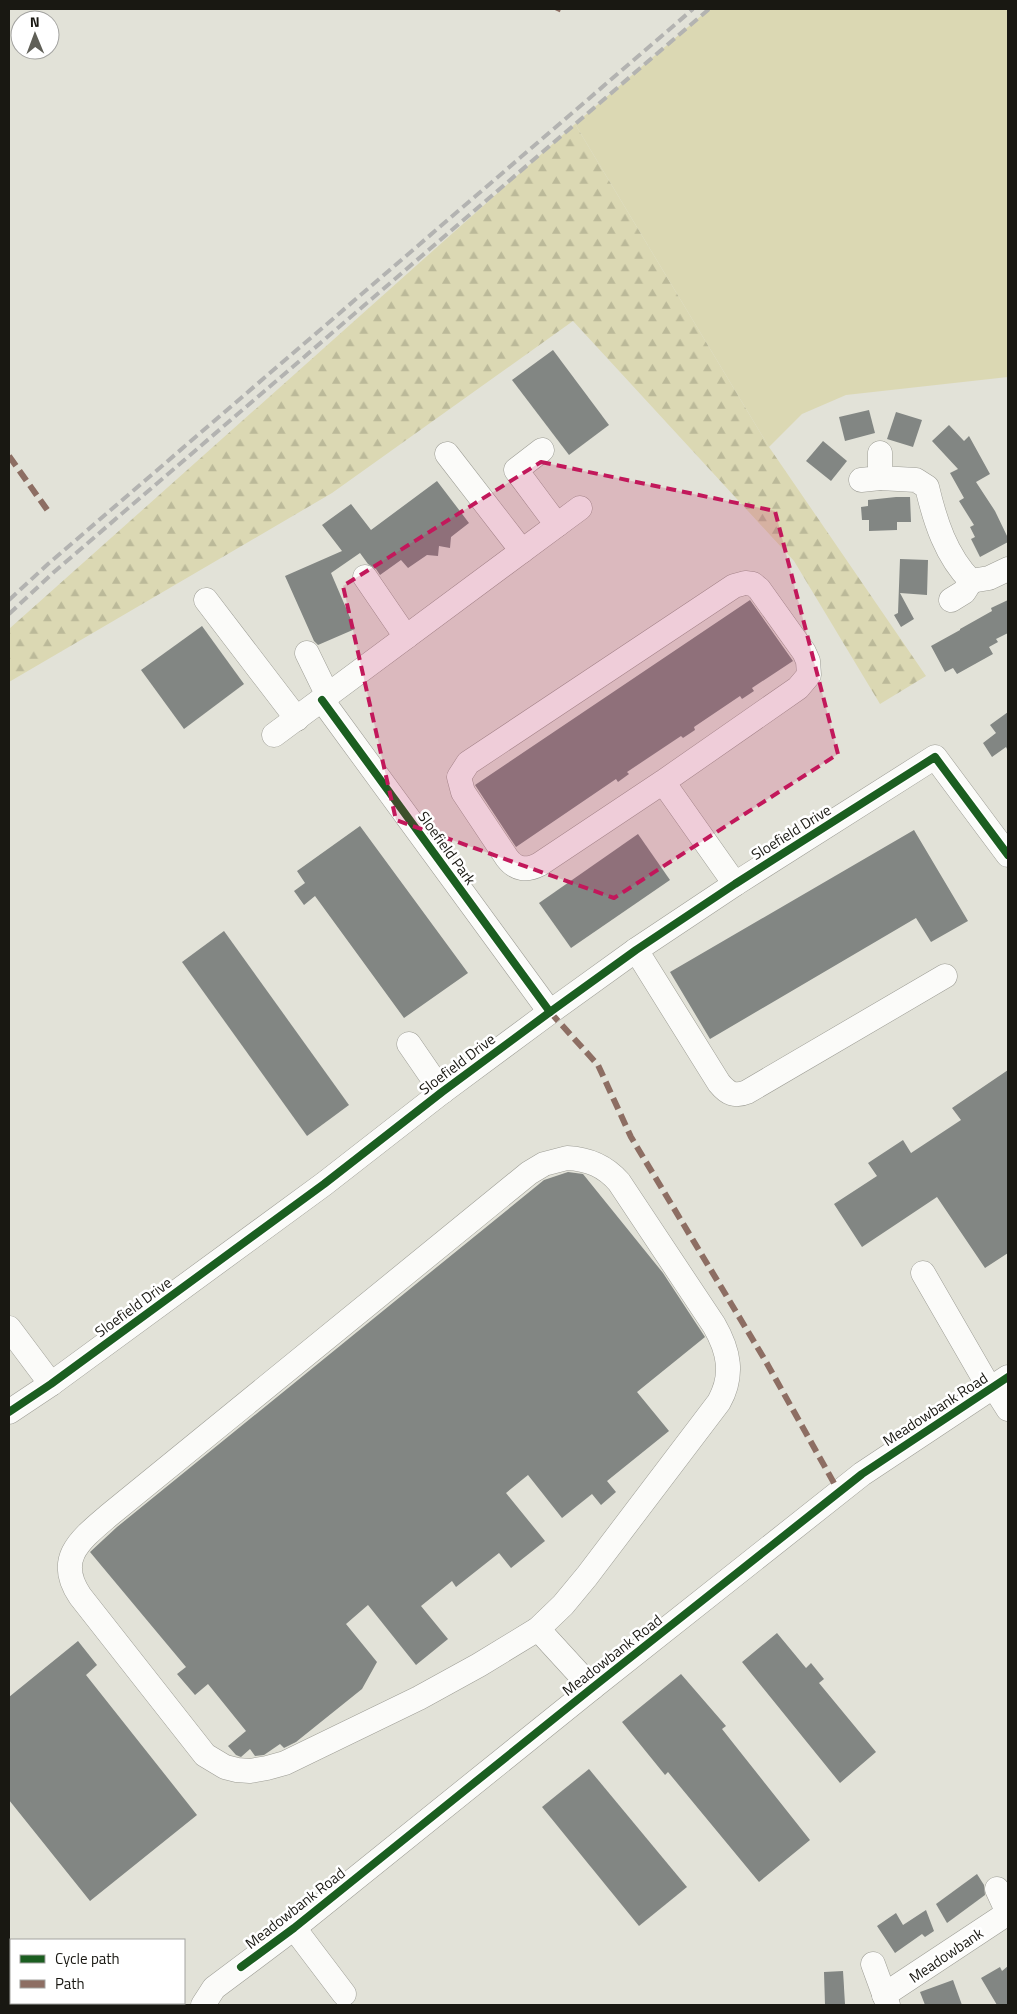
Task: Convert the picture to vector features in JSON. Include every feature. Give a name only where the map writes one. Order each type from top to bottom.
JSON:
[{"type":"street","points":[[542,450],[516,470],[557,525]]},
{"type":"street","points":[[880,453],[870,479],[916,480],[926,487],[942,538],[962,572],[971,581]]},
{"type":"street","points":[[447,454],[522,551]]},
{"type":"street","points":[[274,735],[580,508]]},
{"type":"street","points":[[951,600],[964,592],[971,581],[989,578],[1008,569]]},
{"type":"street","points":[[365,577],[406,638]]},
{"type":"street","points":[[745,582],[753,584],[763,594],[806,656],[810,671],[808,679],[798,688],[663,782],[540,864],[523,868],[514,865],[506,858],[463,792],[459,777],[468,764],[734,586],[745,582]]},
{"type":"street","points":[[206,600],[296,718]]},
{"type":"street","name":"Sloefield Park","points":[[307,653],[325,698],[550,1012]]},
{"type":"street","name":"Sloefield Drive","points":[[9,1412],[51,1384],[324,1184],[442,1092],[636,950],[735,884],[935,757],[1008,855]]},
{"type":"street","points":[[663,782],[735,884]]},
{"type":"street","points":[[636,950],[719,1084],[730,1094],[739,1095],[748,1092],[945,976]]},
{"type":"street","points":[[409,1044],[442,1092]]},
{"type":"street","points":[[558,1159],[582,1159],[601,1166],[619,1182],[720,1334],[728,1358],[729,1374],[723,1395],[714,1409],[587,1576],[538,1629],[479,1665],[419,1698],[285,1764],[250,1771],[237,1770],[225,1767],[206,1755],[80,1596],[71,1581],[70,1561],[74,1550],[83,1538],[108,1516],[529,1173],[544,1164],[558,1159]]},
{"type":"street","points":[[923,1273],[997,1385],[1008,1409]]},
{"type":"street","points":[[9,1328],[51,1384]]},
{"type":"street","name":"Meadowbank Road","points":[[215,1999],[241,1967],[294,1928],[862,1474],[997,1385]]},
{"type":"street","points":[[538,1629],[592,1688]]},
{"type":"street","name":"Meadowbank","points":[[873,1964],[886,2000],[1008,1913],[997,1890]]},
{"type":"street","points":[[294,1928],[344,1994]]},
{"type":"highlighted area","points":[[541,462],[775,511],[838,754],[614,898],[396,820],[343,586]]},
{"type":"green space","points":[[709,9],[1008,9],[1008,377],[846,395],[802,414],[769,447],[575,124]]},
{"type":"green space","points":[[575,124],[769,447],[926,676],[880,704],[794,561],[573,321],[332,493],[9,682],[9,629]]},
{"type":"building","points":[[553,350],[609,425],[569,455],[512,380]]},
{"type":"building","points":[[869,410],[875,433],[845,441],[839,417]]},
{"type":"building","points":[[896,412],[922,420],[913,447],[887,439]]},
{"type":"building","points":[[949,425],[964,441],[969,436],[990,474],[976,482],[995,511],[1008,538],[1008,542],[980,557],[971,539],[975,537],[970,527],[974,525],[959,501],[964,498],[950,473],[958,469],[932,441]]},
{"type":"building","points":[[823,441],[847,461],[831,481],[806,461]]},
{"type":"building","points":[[437,481],[469,523],[451,537],[450,548],[439,546],[438,556],[427,555],[408,568],[401,560],[380,575],[360,553],[331,573],[355,629],[318,645],[314,641],[285,576],[342,551],[322,525],[351,504],[371,530]]},
{"type":"building","points":[[910,497],[911,522],[897,522],[897,530],[869,531],[869,520],[862,520],[861,507],[868,506],[868,500]]},
{"type":"building","points":[[900,559],[928,560],[927,595],[900,593],[914,619],[901,627],[894,615],[898,613]]},
{"type":"building","points":[[750,600],[793,661],[752,688],[754,691],[742,699],[740,696],[694,727],[695,730],[683,738],[681,736],[627,772],[629,774],[618,782],[616,779],[516,847],[475,785]]},
{"type":"building","points":[[1008,600],[1008,633],[996,639],[998,642],[989,647],[993,654],[957,674],[953,668],[945,672],[931,646],[992,611],[991,608]]},
{"type":"building","points":[[202,626],[244,684],[184,729],[141,670]]},
{"type":"building","points":[[1008,712],[1008,751],[1006,747],[992,757],[983,743],[996,733],[990,725]]},
{"type":"building","points":[[360,826],[468,973],[404,1018],[315,896],[304,905],[294,891],[305,883],[297,871]]},
{"type":"building","points":[[914,830],[968,921],[931,942],[916,918],[710,1039],[670,972]]},
{"type":"building","points":[[638,834],[670,880],[571,948],[539,903]]},
{"type":"building","points":[[224,931],[349,1105],[307,1136],[182,962]]},
{"type":"building","points":[[1008,1070],[1008,1253],[985,1268],[937,1197],[862,1247],[834,1204],[877,1176],[868,1163],[903,1140],[911,1153],[961,1120],[952,1108]]},
{"type":"building","points":[[568,1172],[583,1174],[663,1273],[705,1337],[637,1392],[669,1431],[607,1481],[616,1492],[601,1505],[592,1494],[562,1518],[528,1475],[506,1493],[545,1541],[511,1568],[499,1553],[456,1587],[452,1581],[421,1606],[448,1639],[416,1665],[368,1605],[346,1624],[377,1662],[362,1689],[296,1742],[284,1748],[280,1744],[264,1755],[255,1756],[250,1749],[241,1757],[236,1755],[228,1746],[246,1731],[208,1684],[195,1695],[177,1674],[186,1667],[90,1552],[117,1527],[544,1180]]},
{"type":"building","points":[[777,1633],[806,1668],[811,1663],[824,1679],[819,1683],[876,1752],[840,1783],[742,1662]]},
{"type":"building","points":[[78,1641],[97,1665],[86,1675],[197,1815],[90,1901],[9,1800],[9,1697]]},
{"type":"building","points":[[681,1674],[726,1726],[722,1729],[810,1840],[759,1882],[668,1772],[665,1775],[622,1722]]},
{"type":"building","points":[[589,1769],[687,1887],[639,1926],[542,1807]]},
{"type":"building","points":[[977,1874],[984,1885],[985,1895],[947,1923],[936,1904]]},
{"type":"building","points":[[926,1910],[934,1931],[925,1937],[922,1934],[895,1953],[877,1926],[896,1913],[903,1925]]},
{"type":"building","points":[[1008,1966],[1008,2005],[997,2005],[981,1978],[1000,1967],[1002,1971]]},
{"type":"building","points":[[843,1971],[845,2004],[825,2005],[824,1972]]},
{"type":"building","points":[[953,1980],[962,2005],[925,2005],[920,1992]]},
{"type":"railway","points":[[9,600],[48,564],[693,9]]},
{"type":"railway","points":[[9,614],[54,572],[709,9]]},
{"type":"marked path","points":[[9,456],[48,511]]},
{"type":"marked path","points":[[550,1012],[598,1065],[631,1137],[765,1360],[839,1492]]},
{"type":"cycle path","points":[[322,700],[550,1012]]},
{"type":"cycle path","points":[[9,1412],[51,1384],[324,1184],[442,1092],[636,950],[735,884],[935,757],[1008,855]]},
{"type":"cycle path","points":[[241,1967],[294,1928],[862,1474],[1008,1377]]}]
